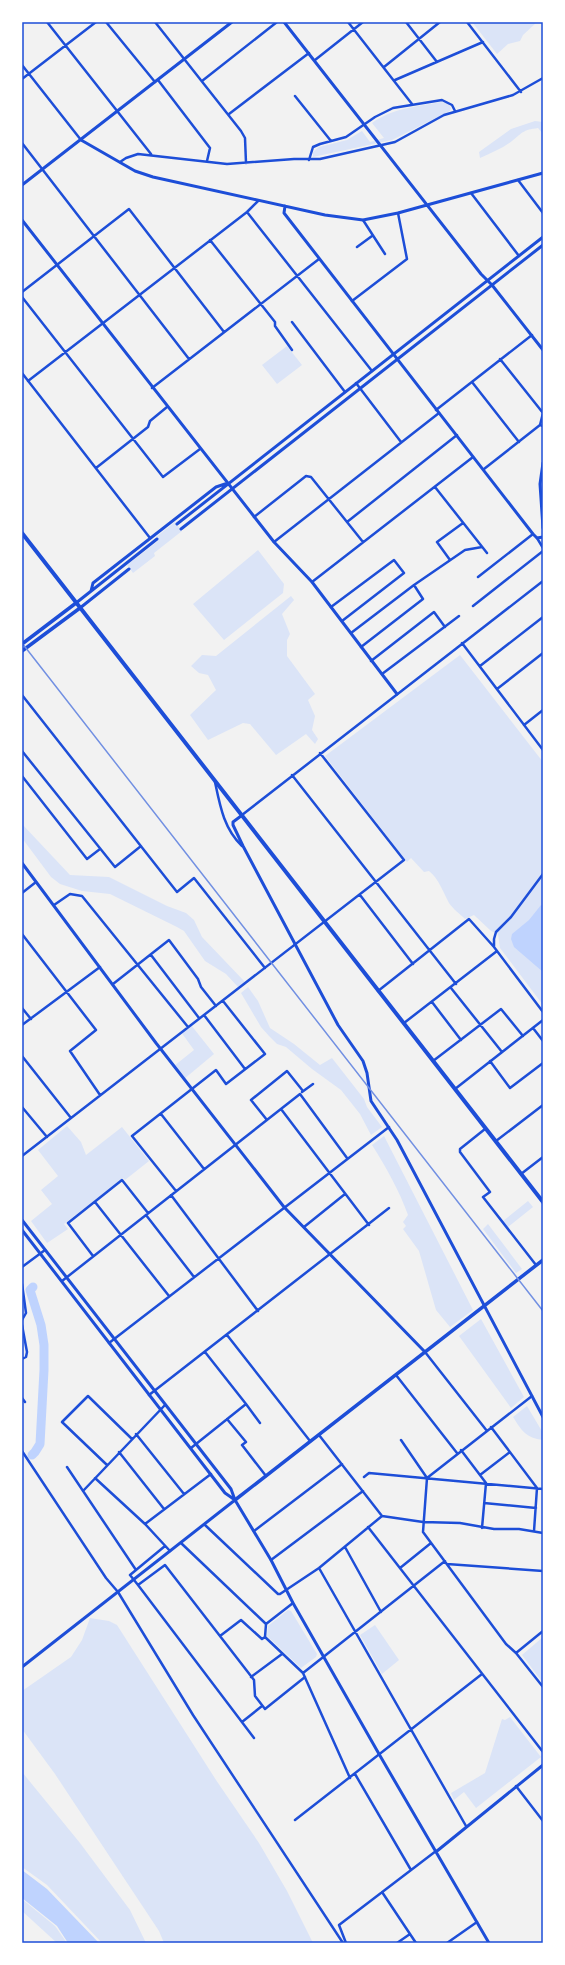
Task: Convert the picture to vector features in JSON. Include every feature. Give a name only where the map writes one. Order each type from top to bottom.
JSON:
[{"type":"highway","points":[[22,533],[543,1202]]},
{"type":"main road","points":[[22,644],[76,603]]},
{"type":"main road","points":[[22,651],[80,608]]},
{"type":"main road","points":[[235,1500],[543,1260]]},
{"type":"street","points":[[48,22],[152,154]]},
{"type":"street","points":[[22,79],[96,22]]},
{"type":"street","points":[[106,22],[155,82]]},
{"type":"street","points":[[155,22],[242,131],[245,138],[246,163]]},
{"type":"street","points":[[22,186],[232,22]]},
{"type":"street","points":[[202,81],[277,22]]},
{"type":"street","points":[[284,22],[543,350]]},
{"type":"street","points":[[348,22],[412,104]]},
{"type":"street","points":[[315,60],[363,22]]},
{"type":"street","points":[[406,22],[437,62]]},
{"type":"street","points":[[384,67],[440,22]]},
{"type":"street","points":[[467,22],[521,92]]},
{"type":"street","points":[[394,80],[483,42]]},
{"type":"street","points":[[229,114],[309,53]]},
{"type":"street","points":[[22,65],[81,140],[135,171],[153,177],[325,215],[363,220],[398,213],[543,173]]},
{"type":"street","points":[[120,162],[126,158],[138,154],[152,154],[227,164],[294,159],[320,159],[395,142],[428,123],[455,111],[521,92],[543,78]]},
{"type":"street","points":[[158,80],[210,148],[207,161]]},
{"type":"street","points":[[295,96],[331,141]]},
{"type":"street","points":[[309,160],[313,148],[331,141],[346,138],[392,108],[442,100],[452,105],[455,111]]},
{"type":"street","points":[[22,143],[189,359]]},
{"type":"street","points":[[518,180],[543,213]]},
{"type":"street","points":[[471,193],[519,256]]},
{"type":"street","points":[[28,381],[247,212],[258,201]]},
{"type":"street","points":[[284,206],[284,213],[436,410],[484,469],[537,538],[543,549],[473,606]]},
{"type":"street","points":[[22,292],[129,208],[224,332]]},
{"type":"street","points":[[247,212],[372,371]]},
{"type":"street","points":[[352,301],[407,259],[398,213]]},
{"type":"street","points":[[22,220],[274,542],[312,582],[397,694]]},
{"type":"street","points":[[363,220],[385,254]]},
{"type":"street","points":[[357,247],[372,236]]},
{"type":"street","points":[[177,524],[543,237]]},
{"type":"street","points":[[210,240],[275,322],[275,326],[292,350]]},
{"type":"street","points":[[181,529],[543,245]]},
{"type":"street","points":[[152,388],[319,259]]},
{"type":"street","points":[[22,298],[163,477],[200,449]]},
{"type":"street","points":[[292,322],[345,392]]},
{"type":"street","points":[[436,410],[500,359],[532,336]]},
{"type":"street","points":[[484,469],[541,426],[543,413],[500,359]]},
{"type":"street","points":[[22,373],[150,538]]},
{"type":"street","points":[[472,382],[519,442]]},
{"type":"street","points":[[356,383],[402,442]]},
{"type":"street","points":[[96,468],[148,427],[150,421],[168,407]]},
{"type":"street","points":[[274,542],[439,413]]},
{"type":"street","points":[[347,522],[457,435]]},
{"type":"street","points":[[312,582],[473,456]]},
{"type":"street","points":[[543,463],[540,484],[543,528]]},
{"type":"street","points":[[254,517],[306,476],[311,477],[363,542]]},
{"type":"street","points":[[91,591],[93,583],[150,538],[216,488],[228,484]]},
{"type":"street","points":[[435,487],[487,553]]},
{"type":"street","points":[[450,560],[437,542],[463,523]]},
{"type":"street","points":[[478,577],[533,534]]},
{"type":"street","points":[[537,538],[543,537]]},
{"type":"street","points":[[76,603],[158,539]]},
{"type":"street","points":[[351,633],[414,585],[465,550],[482,547]]},
{"type":"street","points":[[331,607],[394,560],[404,573],[342,621]]},
{"type":"street","points":[[80,608],[130,569]]},
{"type":"street","points":[[543,581],[320,753],[233,822],[232,825],[294,945],[338,1024],[363,1061],[367,1072],[371,1101],[389,1126],[543,1417]]},
{"type":"street","points":[[361,647],[423,599],[414,585]]},
{"type":"street","points":[[371,661],[434,612],[445,627]]},
{"type":"street","points":[[382,674],[459,616]]},
{"type":"street","points":[[480,666],[543,617]]},
{"type":"street","points":[[462,643],[543,750]]},
{"type":"street","points":[[497,689],[543,653]]},
{"type":"street","points":[[22,695],[176,892],[194,878],[265,968]]},
{"type":"street","points":[[524,725],[543,710]]},
{"type":"street","points":[[22,751],[115,867],[141,846]]},
{"type":"street","points":[[22,1156],[404,860],[320,753]]},
{"type":"street","points":[[292,775],[456,984]]},
{"type":"street","points":[[22,776],[87,859],[100,849]]},
{"type":"street","points":[[215,782],[223,817],[234,838],[243,846]]},
{"type":"street","points":[[22,863],[160,1048],[284,1207],[425,1352],[487,1431]]},
{"type":"street","points":[[494,946],[496,932],[511,917],[543,874]]},
{"type":"street","points":[[22,893],[36,882]]},
{"type":"street","points":[[54,905],[70,894],[82,896],[188,1027]]},
{"type":"street","points":[[360,895],[413,964]]},
{"type":"street","points":[[378,991],[469,919],[494,946],[543,1012]]},
{"type":"street","points":[[22,935],[96,1030],[70,1050],[100,1095]]},
{"type":"street","points":[[113,984],[169,940],[216,1006]]},
{"type":"street","points":[[404,1023],[497,951]]},
{"type":"street","points":[[151,955],[199,1018]]},
{"type":"street","points":[[22,1025],[100,967]]},
{"type":"street","points":[[451,988],[502,1052]]},
{"type":"street","points":[[176,1191],[132,1136],[216,1070],[226,1084],[264,1054],[223,1000]]},
{"type":"street","points":[[432,1002],[461,1040]]},
{"type":"street","points":[[22,1008],[31,1019]]},
{"type":"street","points":[[433,1061],[501,1009],[523,1036]]},
{"type":"street","points":[[204,1015],[245,1069]]},
{"type":"street","points":[[455,1089],[543,1020]]},
{"type":"street","points":[[533,1028],[543,1042]]},
{"type":"street","points":[[22,1056],[71,1118]]},
{"type":"street","points":[[490,1061],[510,1088],[543,1063]]},
{"type":"street","points":[[267,1120],[251,1100],[287,1072],[347,1158]]},
{"type":"street","points":[[62,1281],[313,1084]]},
{"type":"street","points":[[496,1142],[543,1105]]},
{"type":"street","points":[[22,1107],[47,1137]]},
{"type":"street","points":[[281,1109],[369,1225]]},
{"type":"street","points":[[161,1114],[204,1169]]},
{"type":"street","points":[[109,1343],[389,1126]]},
{"type":"street","points":[[486,1128],[460,1149],[460,1152],[490,1192],[483,1197],[536,1265]]},
{"type":"street","points":[[521,1174],[543,1157]]},
{"type":"street","points":[[93,1256],[68,1223],[122,1180],[194,1277]]},
{"type":"street","points":[[304,1227],[345,1194]]},
{"type":"street","points":[[171,1195],[258,1311]]},
{"type":"street","points":[[95,1202],[169,1296]]},
{"type":"street","points":[[149,1395],[331,1255],[389,1208]]},
{"type":"street","points":[[22,1220],[231,1489],[235,1500],[271,1560],[293,1603],[325,1656],[379,1754],[437,1851],[489,1943]]},
{"type":"street","points":[[22,1230],[225,1493],[235,1500]]},
{"type":"street","points":[[22,1267],[45,1250]]},
{"type":"street","points":[[22,1284],[26,1313],[22,1320]]},
{"type":"street","points":[[22,1325],[27,1352],[26,1356],[22,1359]]},
{"type":"street","points":[[227,1335],[310,1442]]},
{"type":"street","points":[[205,1352],[260,1423]]},
{"type":"street","points":[[395,1374],[457,1453]]},
{"type":"street","points":[[106,1466],[62,1422],[88,1396],[132,1439]]},
{"type":"street","points":[[427,1478],[457,1453],[532,1396]]},
{"type":"street","points":[[22,1398],[25,1402]]},
{"type":"street","points":[[191,1448],[246,1404]]},
{"type":"street","points":[[83,1490],[165,1405]]},
{"type":"street","points":[[226,1420],[246,1442],[242,1445],[266,1476]]},
{"type":"street","points":[[491,1427],[537,1488],[534,1531]]},
{"type":"street","points":[[136,1434],[184,1494]]},
{"type":"street","points":[[319,1434],[382,1516],[423,1522],[460,1523],[482,1528],[534,1531],[543,1533]]},
{"type":"street","points":[[401,1440],[427,1478],[423,1532],[506,1644],[516,1653],[543,1687]]},
{"type":"street","points":[[461,1450],[486,1483],[482,1528]]},
{"type":"street","points":[[22,1451],[106,1578],[118,1592],[193,1715],[343,1943]]},
{"type":"street","points":[[119,1452],[164,1509]]},
{"type":"street","points":[[480,1475],[510,1452]]},
{"type":"street","points":[[254,1531],[342,1464]]},
{"type":"street","points":[[67,1467],[136,1570]]},
{"type":"street","points":[[364,1477],[369,1473],[543,1489]]},
{"type":"street","points":[[145,1524],[211,1474]]},
{"type":"street","points":[[95,1478],[145,1524],[170,1551]]},
{"type":"street","points":[[271,1560],[363,1491]]},
{"type":"street","points":[[22,1667],[235,1500]]},
{"type":"street","points":[[484,1503],[536,1508]]},
{"type":"street","points":[[205,1525],[278,1594],[280,1594],[318,1568],[382,1516]]},
{"type":"street","points":[[368,1528],[543,1752]]},
{"type":"street","points":[[181,1543],[266,1624]]},
{"type":"street","points":[[400,1568],[431,1543]]},
{"type":"street","points":[[166,1546],[130,1575],[254,1738]]},
{"type":"street","points":[[345,1547],[381,1612]]},
{"type":"street","points":[[303,1673],[446,1562],[543,1572]]},
{"type":"street","points":[[138,1585],[164,1565],[254,1680],[255,1696],[265,1709],[305,1677]]},
{"type":"street","points":[[318,1568],[466,1826]]},
{"type":"street","points":[[293,1603],[266,1624],[265,1637],[303,1673],[350,1778]]},
{"type":"street","points":[[220,1636],[241,1620],[262,1639],[265,1637]]},
{"type":"street","points":[[516,1653],[543,1632]]},
{"type":"street","points":[[251,1677],[282,1654]]},
{"type":"street","points":[[295,1820],[482,1674]]},
{"type":"street","points":[[242,1722],[262,1706]]},
{"type":"street","points":[[346,1943],[339,1926],[437,1851],[543,1765]]},
{"type":"street","points":[[355,1774],[411,1870]]},
{"type":"street","points":[[516,1786],[543,1821]]},
{"type":"street","points":[[382,1892],[416,1943]]},
{"type":"street","points":[[447,1943],[477,1922]]},
{"type":"street","points":[[397,1943],[410,1934]]},
{"type":"shaded area","points":[[472,22],[537,22],[523,35],[520,41],[508,44],[497,54]]},
{"type":"shaded area","points":[[440,102],[448,103],[451,108],[450,111],[392,140],[313,157],[313,152],[319,147],[347,140],[362,131],[370,142],[384,138],[372,123],[396,111]]},
{"type":"shaded area","points":[[535,121],[543,122],[543,134],[538,128],[526,131],[521,133],[505,146],[480,158],[479,152],[511,129]]},
{"type":"shaded area","points":[[287,346],[302,365],[277,384],[262,365]]},
{"type":"shaded area","points":[[175,522],[182,531],[154,553],[155,556],[133,573],[127,565],[158,541],[156,537]]},
{"type":"shaded area","points":[[258,550],[284,584],[283,593],[224,640],[193,604]]},
{"type":"shaded area","points":[[291,596],[294,600],[282,614],[290,634],[287,640],[287,656],[315,694],[308,700],[315,716],[312,730],[318,739],[315,744],[306,734],[276,755],[250,724],[243,723],[208,740],[190,715],[216,690],[208,675],[199,673],[191,666],[202,655],[216,656]]},
{"type":"shaded area","points":[[460,655],[543,762],[543,1005],[500,948],[498,934],[491,931],[474,915],[465,919],[449,903],[438,882],[429,871],[424,872],[411,858],[407,862],[325,756]]},
{"type":"shaded area","points":[[22,824],[70,875],[109,877],[167,906],[186,913],[194,920],[202,937],[245,982],[238,987],[226,974],[205,961],[184,931],[177,927],[110,894],[82,891],[60,884],[51,877],[22,838]]},
{"type":"shaded area","points":[[248,987],[258,1001],[270,1028],[294,1044],[320,1065],[332,1058],[364,1099],[367,1107],[382,1127],[371,1135],[360,1114],[341,1090],[312,1069],[286,1047],[277,1044],[269,1036],[261,1027],[241,993]]},
{"type":"shaded area","points":[[191,1025],[214,1054],[184,1079],[174,1066],[194,1050],[181,1032]]},
{"type":"shaded area","points":[[67,1126],[81,1142],[86,1155],[122,1127],[149,1161],[125,1180],[123,1178],[64,1224],[68,1229],[47,1243],[31,1221],[52,1204],[41,1190],[58,1176],[38,1150]]},
{"type":"shaded area","points":[[384,1136],[473,1310],[450,1327],[436,1310],[419,1251],[403,1229],[406,1226],[403,1222],[408,1215],[401,1197],[372,1145]]},
{"type":"shaded area","points":[[528,1201],[533,1207],[508,1227],[503,1221]]},
{"type":"shaded area","points":[[488,1224],[522,1269],[516,1273],[483,1229]]},
{"type":"shaded area","points":[[481,1319],[524,1397],[511,1408],[459,1336]]},
{"type":"shaded area","points":[[527,1406],[543,1433],[543,1440],[528,1436],[513,1417]]},
{"type":"shaded area","points":[[288,1610],[291,1611],[317,1654],[316,1657],[301,1668],[267,1636],[268,1626]]},
{"type":"shaded area","points":[[90,1618],[109,1621],[117,1625],[216,1780],[259,1843],[287,1891],[313,1943],[164,1943],[159,1931],[55,1774],[22,1729],[22,1691],[71,1657],[82,1640]]},
{"type":"shaded area","points":[[375,1625],[399,1660],[382,1674],[360,1635]]},
{"type":"shaded area","points":[[543,1637],[543,1683],[522,1655]]},
{"type":"shaded area","points":[[510,1717],[541,1757],[476,1808],[464,1792],[454,1800],[451,1793],[485,1773],[502,1719],[505,1720]]},
{"type":"shaded area","points":[[22,1772],[80,1843],[130,1910],[146,1943],[102,1943],[47,1885],[22,1867]]},
{"type":"shaded area","points":[[22,1899],[55,1926],[67,1943],[57,1943],[22,1911]]},
{"type":"water","points":[[541,905],[543,906],[543,972],[514,947],[511,939],[512,934],[529,920]]},
{"type":"water","points":[[22,1870],[47,1889],[99,1943],[68,1943],[57,1926],[22,1898]]},
{"type":"waterway","points":[[32,1455],[40,1444],[44,1370],[44,1345],[41,1325],[30,1290],[33,1287]]},
{"type":"railway","points":[[22,643],[543,1311]]}]
